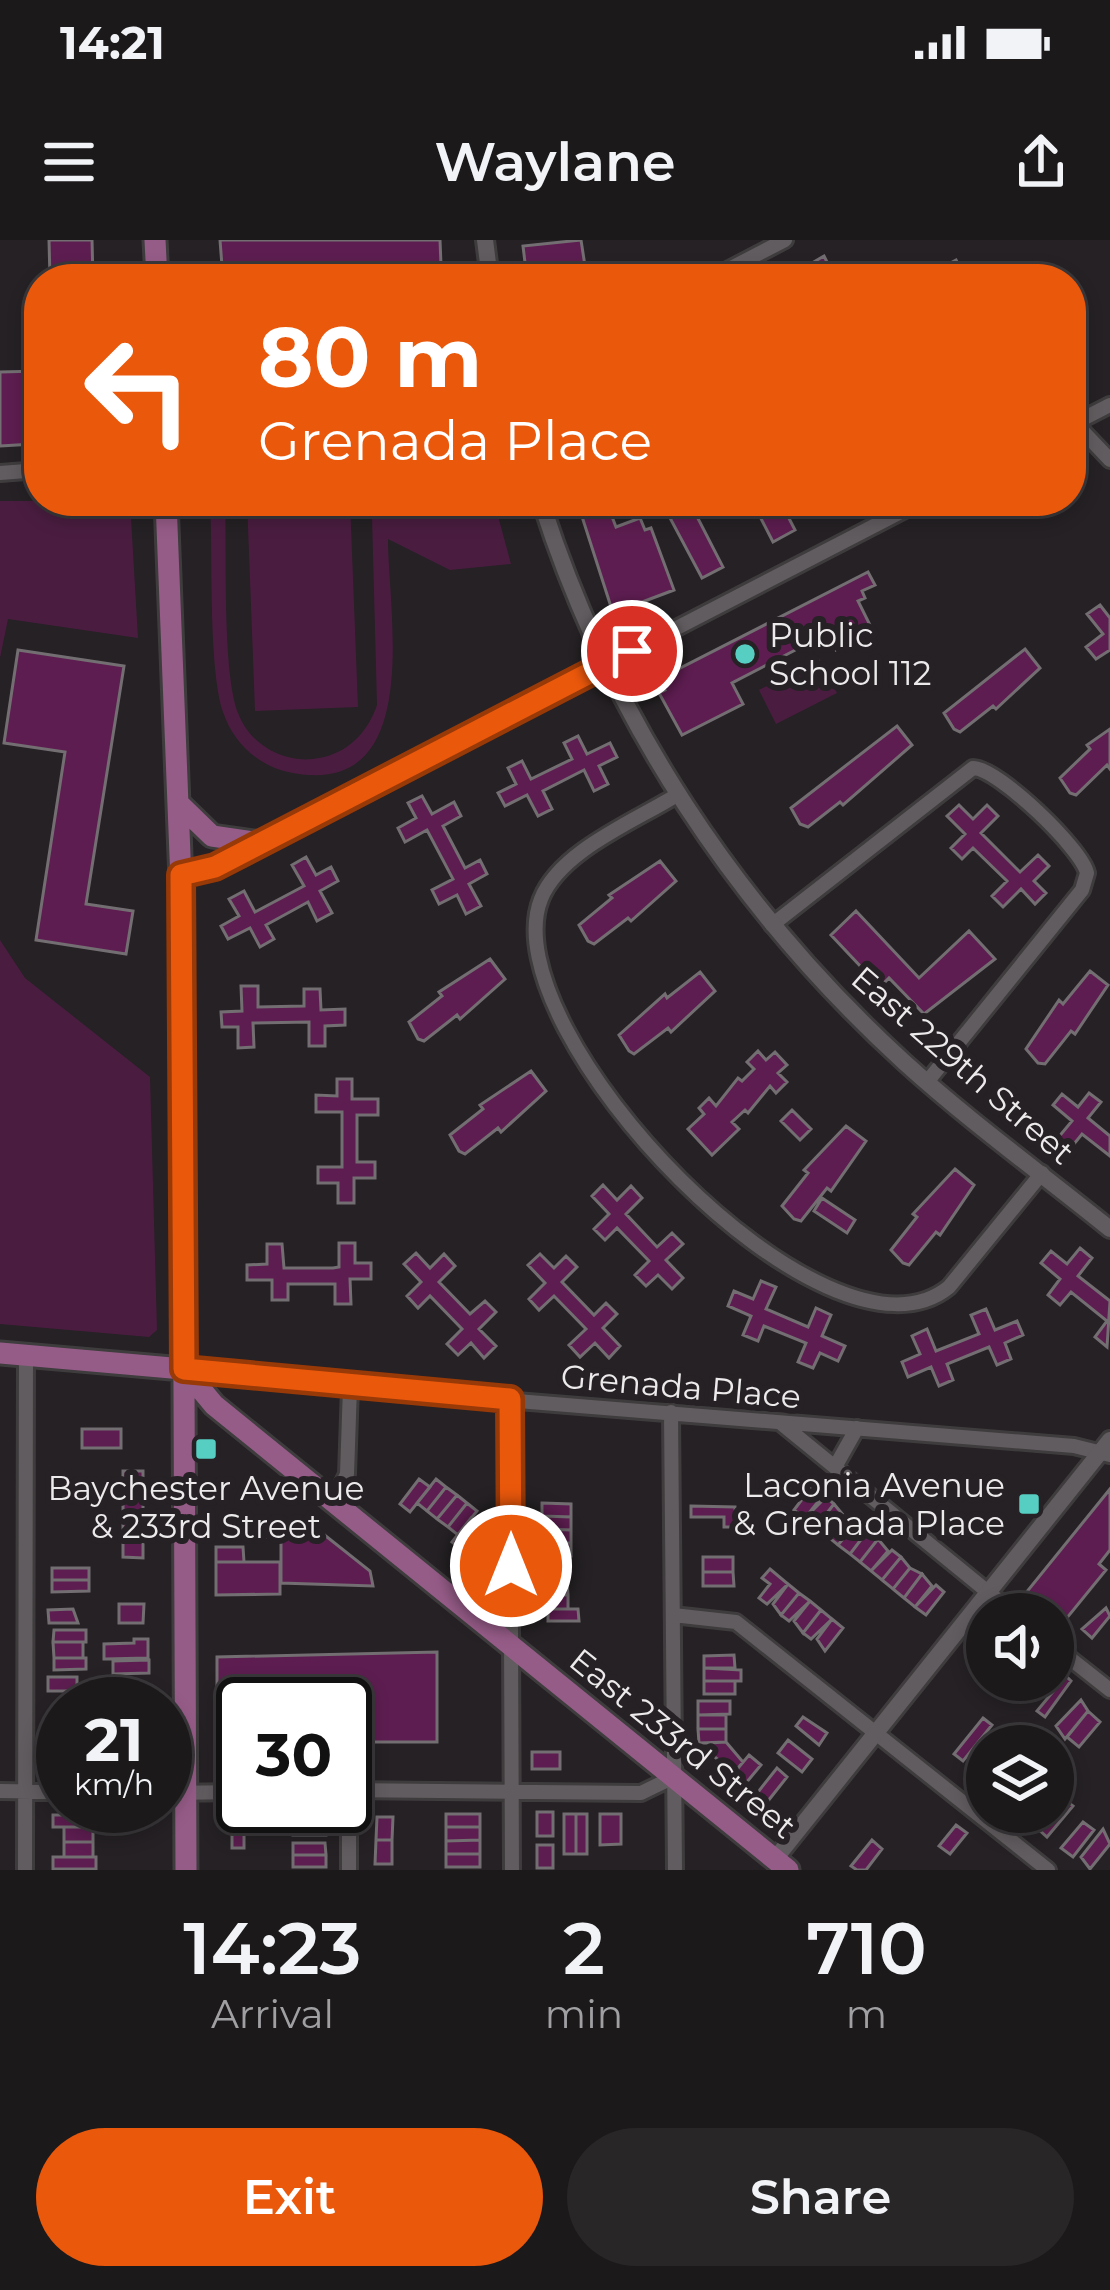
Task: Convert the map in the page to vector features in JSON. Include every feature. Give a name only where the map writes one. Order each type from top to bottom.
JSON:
[{"type":"main road","points":[[167,516],[181,875],[184,1369],[177,1677]]},
{"type":"main road","points":[[178,803],[212,836],[261,843]]},
{"type":"main road","points":[[0,1353],[184,1369]]},
{"type":"main road","name":"East 233rd Street","points":[[184,1369],[214,1405],[781,1865]]},
{"type":"main road","points":[[181,1833],[186,1870]]},
{"type":"street","points":[[739,264],[785,240]]},
{"type":"street","points":[[1086,437],[1110,460]]},
{"type":"street","name":"East 229th Street","points":[[547,516],[607,664],[676,795],[772,925],[927,1082],[1110,1229]]},
{"type":"street","points":[[181,875],[215,867],[893,516]]},
{"type":"street","points":[[772,925],[974,768],[999,778],[1078,853],[1087,873],[1082,890],[927,1082]]},
{"type":"street","points":[[676,795],[558,872],[540,902],[536,932],[550,986],[600,1084],[686,1187],[792,1266],[858,1298],[905,1305],[930,1300],[949,1287],[1042,1174]]},
{"type":"street","points":[[25,1870],[26,1355]]},
{"type":"street","name":"Grenada Place","points":[[184,1369],[350,1388],[1108,1448]]},
{"type":"street","points":[[333,1502],[347,1474],[350,1388]]},
{"type":"street","points":[[510,1399],[512,1870]]},
{"type":"street","points":[[670,1412],[675,1870]]},
{"type":"street","points":[[779,1421],[988,1593],[1108,1448]]},
{"type":"street","points":[[835,1467],[857,1428]]},
{"type":"street","points":[[673,1615],[736,1622],[1048,1870]]},
{"type":"street","points":[[781,1865],[876,1733],[966,1620]]},
{"type":"street","points":[[1074,1662],[1110,1690]]},
{"type":"street","points":[[372,1790],[641,1793],[674,1777]]},
{"type":"street","points":[[0,1791],[36,1791]]},
{"type":"street","points":[[348,1833],[349,1870]]},
{"type":"shaded area","points":[[0,501],[24,501],[24,516],[131,516],[138,638],[8,619],[0,658]]},
{"type":"shaded area","points":[[210,516],[225,516],[227,640],[238,713],[251,735],[270,750],[294,758],[329,755],[362,732],[377,705],[372,516],[498,516],[511,564],[450,570],[388,539],[390,694],[380,731],[362,759],[332,774],[288,772],[248,751],[223,712],[213,639]]},
{"type":"shaded area","points":[[248,516],[351,516],[358,707],[255,711]]},
{"type":"shaded area","points":[[819,658],[837,693],[776,724],[759,690]]},
{"type":"shaded area","points":[[0,940],[25,978],[150,1077],[157,1330],[149,1337],[0,1324]]},
{"type":"building","points":[[49,240],[92,240],[93,264],[50,264]]},
{"type":"building","points":[[220,240],[440,240],[441,264],[222,264]]},
{"type":"building","points":[[581,240],[585,264],[525,264],[523,246]]},
{"type":"building","points":[[24,371],[24,445],[0,446],[0,372]]},
{"type":"building","points":[[582,516],[612,516],[616,527],[640,518],[645,530],[651,528],[674,590],[613,613]]},
{"type":"building","points":[[669,516],[697,516],[723,567],[702,578]]},
{"type":"building","points":[[760,516],[788,516],[795,530],[773,542]]},
{"type":"building","name":"Public School 112","points":[[868,572],[875,585],[862,591],[865,598],[858,601],[873,631],[836,650],[828,633],[732,683],[743,704],[682,735],[659,693],[665,690],[659,679]]},
{"type":"building","points":[[1100,605],[1110,618],[1110,650],[1096,659],[1086,647],[1103,634],[1087,614]]},
{"type":"building","points":[[1025,649],[1040,668],[996,709],[993,706],[960,732],[954,729],[944,713]]},
{"type":"building","points":[[18,650],[124,666],[86,904],[133,911],[126,954],[36,940],[65,752],[4,743]]},
{"type":"building","points":[[897,726],[912,745],[843,805],[840,802],[808,827],[800,824],[791,808]]},
{"type":"building","points":[[1110,729],[1110,769],[1107,765],[1076,795],[1070,793],[1060,778],[1090,749],[1087,745]]},
{"type":"building","points":[[578,736],[587,754],[610,743],[617,757],[599,766],[608,784],[594,791],[584,770],[543,791],[552,809],[538,816],[527,795],[505,806],[498,793],[516,784],[508,768],[522,761],[531,779],[572,759],[564,743]]},
{"type":"building","points":[[422,796],[432,814],[454,802],[461,816],[443,826],[465,868],[480,860],[487,874],[469,884],[481,906],[466,914],[457,895],[439,904],[432,890],[453,879],[427,830],[405,842],[398,828],[416,818],[408,803]]},
{"type":"building","points":[[959,805],[973,819],[987,805],[998,816],[981,833],[1020,872],[1038,855],[1049,866],[1034,881],[1046,893],[1035,904],[1021,889],[1003,907],[992,896],[1007,881],[973,848],[962,859],[951,848],[965,834],[947,816]]},
{"type":"building","points":[[306,857],[316,875],[331,867],[338,881],[320,891],[332,913],[317,921],[308,902],[266,925],[274,939],[260,947],[250,928],[228,939],[221,926],[239,916],[229,899],[244,891],[255,912],[304,886],[292,865]]},
{"type":"building","points":[[660,861],[676,881],[631,921],[628,918],[594,944],[588,941],[579,925],[612,898],[609,895]]},
{"type":"building","points":[[856,911],[919,978],[969,931],[995,959],[924,1014],[889,978],[880,987],[831,935]]},
{"type":"building","points":[[490,959],[505,979],[460,1019],[457,1015],[424,1041],[418,1039],[409,1022],[442,996],[439,992]]},
{"type":"building","points":[[1090,971],[1108,985],[1075,1034],[1071,1031],[1045,1064],[1038,1063],[1026,1049],[1059,1000],[1063,1004]]},
{"type":"building","points":[[700,972],[715,991],[671,1032],[668,1028],[634,1054],[629,1051],[619,1035],[665,994],[667,998]]},
{"type":"building","points":[[241,986],[258,986],[258,1007],[304,1006],[304,989],[320,989],[321,1010],[345,1009],[345,1025],[325,1026],[325,1046],[309,1046],[309,1022],[253,1023],[254,1047],[238,1048],[238,1027],[222,1027],[221,1012],[242,1011]]},
{"type":"building","points":[[758,1051],[766,1060],[775,1052],[787,1065],[778,1073],[787,1082],[776,1093],[770,1086],[748,1113],[745,1110],[732,1122],[739,1129],[712,1155],[688,1129],[704,1114],[699,1108],[709,1098],[716,1106],[738,1078],[742,1081],[754,1069],[747,1062]]},
{"type":"building","points":[[531,1071],[546,1091],[501,1132],[498,1128],[465,1154],[459,1151],[450,1135],[483,1109],[480,1105]]},
{"type":"building","points":[[337,1079],[352,1079],[352,1099],[378,1099],[378,1115],[357,1115],[357,1162],[375,1162],[375,1178],[354,1178],[354,1203],[338,1203],[338,1183],[318,1183],[318,1167],[342,1167],[342,1112],[316,1112],[316,1095],[337,1096]]},
{"type":"building","points":[[1089,1093],[1101,1102],[1088,1118],[1110,1136],[1110,1156],[1082,1134],[1070,1149],[1057,1139],[1072,1121],[1053,1105],[1062,1094],[1078,1107]]},
{"type":"building","points":[[792,1110],[811,1129],[800,1140],[781,1121]]},
{"type":"building","points":[[846,1126],[866,1141],[831,1191],[827,1188],[801,1221],[794,1219],[782,1206],[808,1173],[804,1170]]},
{"type":"building","points":[[955,1169],[974,1185],[940,1235],[936,1232],[909,1265],[903,1263],[891,1250],[917,1217],[913,1214]]},
{"type":"building","points":[[603,1185],[617,1200],[631,1186],[642,1198],[626,1214],[657,1247],[672,1233],[683,1244],[666,1260],[683,1278],[672,1289],[658,1275],[646,1286],[635,1275],[649,1261],[617,1228],[605,1240],[594,1229],[609,1214],[592,1196]]},
{"type":"building","points":[[822,1198],[855,1220],[847,1233],[814,1211]]},
{"type":"building","points":[[339,1243],[355,1243],[355,1263],[371,1263],[371,1279],[350,1279],[351,1304],[335,1304],[335,1284],[288,1284],[288,1300],[272,1300],[272,1280],[247,1280],[247,1265],[267,1264],[267,1244],[282,1244],[284,1268],[333,1268],[339,1267]]},
{"type":"building","points":[[1080,1248],[1092,1258],[1078,1276],[1110,1301],[1107,1347],[1095,1337],[1107,1321],[1071,1292],[1060,1305],[1048,1295],[1060,1279],[1041,1263],[1051,1251],[1067,1264]]},
{"type":"building","points":[[416,1253],[430,1268],[444,1254],[455,1266],[439,1282],[470,1314],[485,1301],[496,1312],[479,1329],[496,1346],[484,1358],[471,1343],[458,1355],[447,1344],[462,1329],[430,1296],[418,1308],[407,1296],[421,1282],[404,1264]]},
{"type":"building","points":[[540,1254],[554,1268],[566,1256],[577,1267],[562,1282],[594,1315],[606,1303],[617,1314],[603,1328],[620,1346],[609,1358],[595,1343],[580,1357],[569,1345],[586,1329],[554,1296],[539,1310],[529,1299],[545,1283],[528,1265]]},
{"type":"building","points":[[761,1281],[776,1287],[766,1309],[808,1327],[816,1308],[831,1315],[822,1336],[845,1346],[838,1361],[820,1353],[813,1368],[798,1362],[806,1343],[764,1326],[758,1341],[743,1335],[751,1316],[728,1306],[734,1291],[753,1299]]},
{"type":"building","points":[[986,1309],[995,1330],[1017,1321],[1023,1335],[1005,1343],[1011,1359],[997,1365],[989,1347],[947,1364],[953,1380],[939,1386],[931,1367],[908,1377],[902,1362],[920,1354],[912,1336],[927,1329],[936,1351],[979,1334],[971,1315]]},
{"type":"building","points":[[82,1429],[121,1429],[121,1448],[82,1448]]},
{"type":"building","points":[[123,1471],[143,1471],[143,1500],[123,1500]]},
{"type":"building","points":[[419,1479],[430,1487],[410,1512],[400,1504]]},
{"type":"building","points":[[436,1479],[446,1487],[427,1511],[417,1503]]},
{"type":"building","points":[[812,1486],[821,1498],[805,1518],[794,1510]]},
{"type":"building","points":[[446,1487],[457,1495],[437,1519],[427,1511]]},
{"type":"building","points":[[1110,1489],[1110,1550],[1099,1564],[1106,1570],[1074,1609],[1074,1593],[1026,1593]]},
{"type":"building","points":[[457,1495],[467,1503],[448,1527],[437,1519]]},
{"type":"building","points":[[826,1497],[834,1504],[816,1527],[805,1518]]},
{"type":"building","points":[[123,1500],[143,1500],[143,1529],[123,1529]]},
{"type":"building","points":[[467,1503],[477,1511],[458,1535],[448,1527]]},
{"type":"building","points":[[542,1503],[571,1504],[571,1517],[542,1516]]},
{"type":"building","points":[[834,1504],[844,1516],[827,1536],[816,1527]]},
{"type":"building","points":[[691,1506],[735,1507],[736,1527],[724,1527],[724,1517],[691,1517]]},
{"type":"building","points":[[848,1515],[857,1522],[838,1545],[827,1536]]},
{"type":"building","points":[[542,1516],[571,1517],[571,1530],[542,1529]]},
{"type":"building","points":[[471,1518],[482,1526],[462,1550],[452,1542]]},
{"type":"building","points":[[238,1519],[272,1519],[272,1537],[238,1537]]},
{"type":"building","points":[[857,1522],[866,1533],[850,1554],[838,1545]]},
{"type":"building","points":[[281,1524],[312,1525],[370,1571],[373,1586],[281,1583]]},
{"type":"building","points":[[123,1529],[143,1529],[143,1558],[123,1557]]},
{"type":"building","points":[[542,1529],[571,1530],[571,1543],[542,1543]]},
{"type":"building","points":[[866,1533],[878,1539],[860,1562],[850,1554]]},
{"type":"building","points":[[878,1539],[888,1551],[871,1571],[860,1562]]},
{"type":"building","points":[[542,1543],[571,1543],[571,1556],[542,1556]]},
{"type":"building","points":[[216,1547],[243,1547],[244,1562],[216,1562]]},
{"type":"building","points":[[892,1550],[901,1557],[882,1580],[871,1571]]},
{"type":"building","points":[[703,1557],[733,1557],[733,1572],[703,1572]]},
{"type":"building","points":[[901,1557],[910,1568],[893,1589],[882,1580]]},
{"type":"building","points":[[216,1562],[280,1562],[280,1594],[216,1595]]},
{"type":"building","points":[[52,1568],[89,1568],[89,1580],[52,1580]]},
{"type":"building","points":[[538,1568],[567,1568],[567,1581],[538,1581]]},
{"type":"building","points":[[910,1568],[922,1574],[904,1598],[893,1589]]},
{"type":"building","points":[[770,1569],[788,1584],[767,1604],[759,1598],[770,1584],[762,1578]]},
{"type":"building","points":[[703,1572],[733,1572],[734,1586],[703,1586]]},
{"type":"building","points":[[922,1574],[932,1586],[915,1607],[904,1598]]},
{"type":"building","points":[[52,1580],[89,1580],[89,1591],[52,1592]]},
{"type":"building","points":[[538,1581],[567,1581],[568,1595],[538,1595]]},
{"type":"building","points":[[788,1584],[799,1593],[781,1615],[773,1604]]},
{"type":"building","points":[[936,1585],[944,1592],[926,1615],[915,1607]]},
{"type":"building","points":[[799,1593],[810,1601],[789,1621],[781,1615]]},
{"type":"building","points":[[538,1595],[568,1595],[568,1609],[538,1609]]},
{"type":"building","points":[[810,1601],[821,1610],[803,1633],[794,1621]]},
{"type":"building","points":[[119,1604],[144,1604],[143,1623],[119,1623]]},
{"type":"building","points":[[1106,1608],[1110,1616],[1092,1638],[1082,1629]]},
{"type":"building","points":[[73,1609],[78,1623],[49,1623],[48,1610]]},
{"type":"building","points":[[548,1609],[578,1609],[579,1621],[548,1621]]},
{"type":"building","points":[[821,1610],[832,1619],[811,1639],[803,1633]]},
{"type":"building","points":[[832,1619],[843,1628],[825,1651],[817,1639]]},
{"type":"building","points":[[54,1630],[86,1630],[86,1642],[53,1642]]},
{"type":"building","points":[[134,1639],[148,1639],[148,1658],[104,1659],[104,1644],[134,1643]]},
{"type":"building","points":[[53,1642],[83,1642],[83,1658],[54,1658]]},
{"type":"building","points":[[437,1652],[437,1742],[372,1742],[372,1677],[217,1677],[217,1657]]},
{"type":"building","points":[[734,1655],[735,1668],[704,1668],[704,1656]]},
{"type":"building","points":[[54,1658],[86,1658],[86,1669],[54,1670]]},
{"type":"building","points":[[149,1660],[149,1673],[113,1674],[113,1661]]},
{"type":"building","points":[[704,1668],[741,1670],[741,1681],[704,1681]]},
{"type":"building","points":[[704,1681],[735,1681],[735,1694],[704,1694]]},
{"type":"building","points":[[1081,1700],[1088,1711],[1074,1728],[1057,1725]]},
{"type":"building","points":[[698,1701],[730,1701],[730,1714],[698,1715]]},
{"type":"building","points":[[1045,1701],[1057,1701],[1045,1717],[1037,1711]]},
{"type":"building","points":[[1088,1711],[1100,1722],[1079,1747],[1074,1743],[1074,1728]]},
{"type":"building","points":[[698,1715],[726,1715],[726,1729],[698,1729]]},
{"type":"building","points":[[803,1717],[827,1733],[819,1745],[796,1726]]},
{"type":"building","points":[[698,1729],[726,1729],[726,1742],[699,1743]]},
{"type":"building","points":[[966,1739],[966,1757],[963,1761],[954,1754]]},
{"type":"building","points":[[788,1740],[812,1759],[802,1772],[778,1753]]},
{"type":"building","points":[[726,1742],[743,1762],[734,1773],[710,1753],[709,1743]]},
{"type":"building","points":[[532,1752],[560,1752],[560,1769],[532,1769]]},
{"type":"building","points":[[749,1755],[761,1765],[746,1783],[734,1773]]},
{"type":"building","points":[[777,1768],[787,1777],[768,1801],[758,1792]]},
{"type":"building","points":[[537,1812],[553,1812],[553,1836],[537,1836]]},
{"type":"building","points":[[446,1814],[480,1814],[480,1827],[446,1827]]},
{"type":"building","points":[[564,1814],[576,1814],[576,1854],[564,1854]]},
{"type":"building","points":[[576,1814],[587,1814],[587,1854],[576,1854]]},
{"type":"building","points":[[600,1814],[621,1814],[621,1844],[600,1845]]},
{"type":"building","points":[[377,1817],[393,1817],[392,1840],[376,1840]]},
{"type":"building","points":[[1083,1822],[1094,1830],[1073,1857],[1061,1848]]},
{"type":"building","points":[[956,1825],[967,1833],[950,1854],[939,1846]]},
{"type":"building","points":[[446,1827],[480,1827],[480,1840],[446,1841]]},
{"type":"building","points":[[1103,1829],[1110,1844],[1090,1869],[1081,1857]]},
{"type":"building","points":[[64,1833],[93,1833],[93,1842],[64,1842]]},
{"type":"building","points":[[232,1833],[249,1833],[244,1834],[244,1848],[232,1848]]},
{"type":"building","points":[[376,1840],[392,1840],[392,1864],[375,1864]]},
{"type":"building","points":[[480,1840],[480,1854],[446,1854],[446,1841]]},
{"type":"building","points":[[872,1840],[882,1849],[866,1870],[857,1870],[851,1866]]},
{"type":"building","points":[[64,1842],[93,1842],[93,1857],[64,1857]]},
{"type":"building","points":[[293,1843],[325,1843],[326,1855],[293,1855]]},
{"type":"building","points":[[537,1845],[553,1845],[553,1868],[537,1868]]},
{"type":"building","points":[[446,1854],[480,1854],[480,1867],[446,1867]]},
{"type":"building","points":[[293,1855],[326,1855],[326,1867],[293,1867]]},
{"type":"building","points":[[53,1857],[96,1857],[96,1869],[53,1869]]},
{"type":"place","name":"Public School 112","points":[[745,654]]},
{"type":"place","name":"Baychester Avenue & 233rd Street","points":[[206,1449]]},
{"type":"place","name":"Laconia Avenue & Grenada Place","points":[[1029,1504]]},
{"type":"route","points":[[511,1566],[510,1399],[282,1382],[184,1369],[181,875],[215,867],[632,651]]}]
